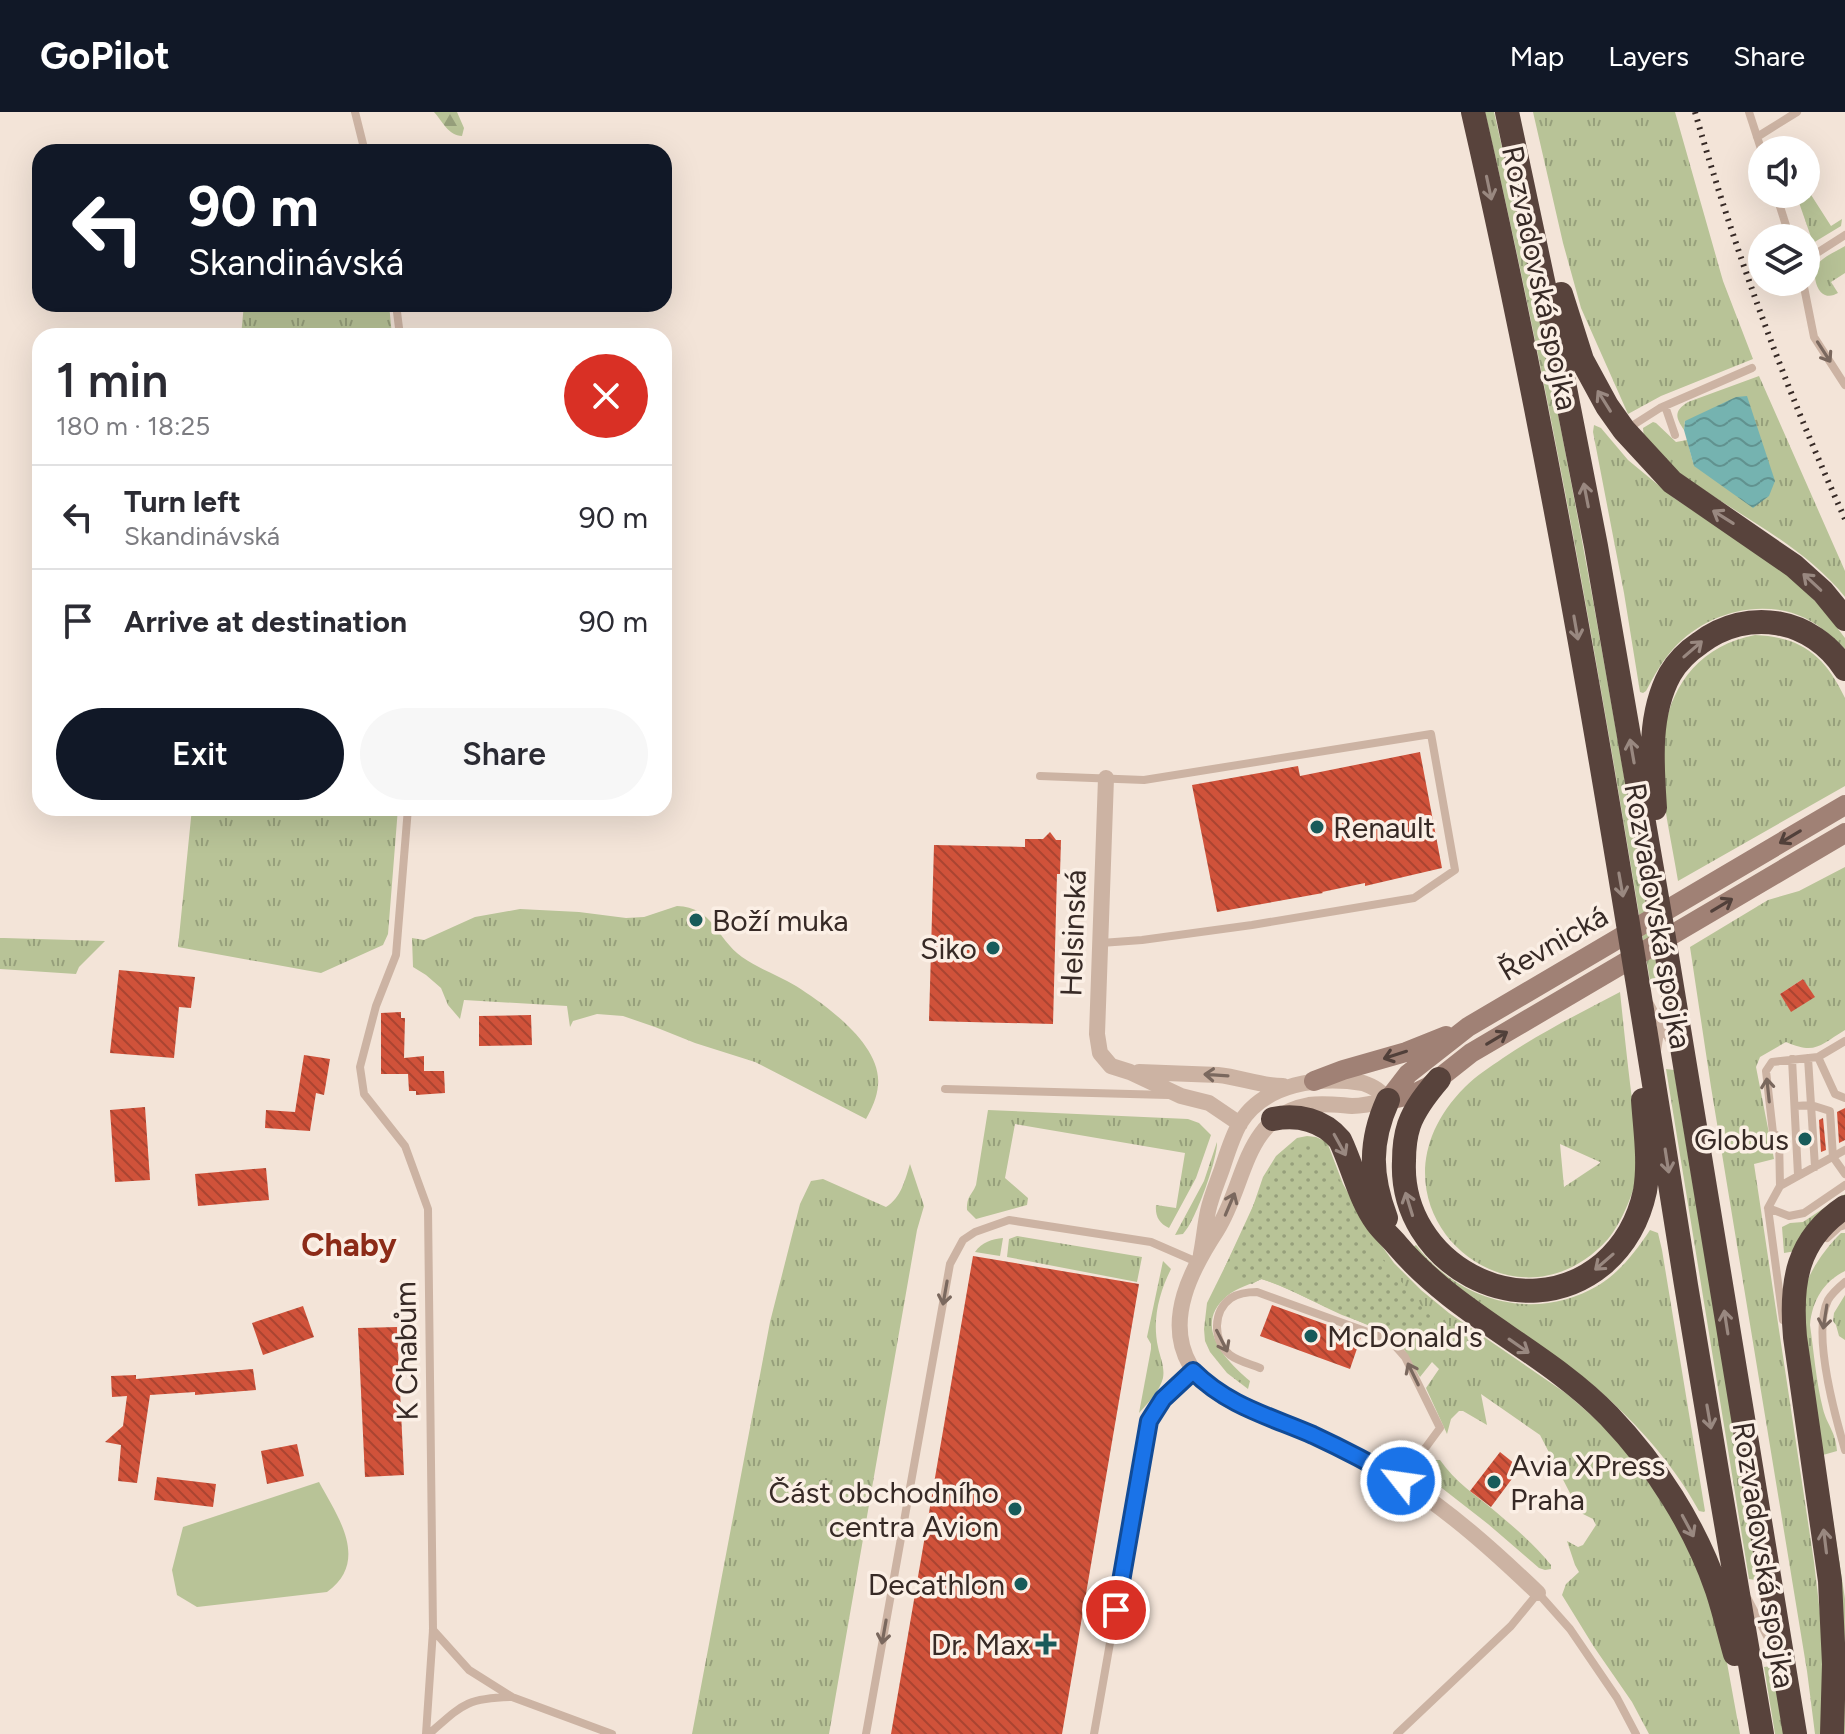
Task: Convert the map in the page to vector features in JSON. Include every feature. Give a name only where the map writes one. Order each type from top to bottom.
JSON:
[{"type":"highway","name":"Rozvadovská spojka","points":[[1473,112],[1563,552],[1653,1077],[1752,1675],[1759,1734]]},
{"type":"highway","name":"Rozvadovská spojka","points":[[1507,112],[1596,546],[1670,973],[1795,1734]]},
{"type":"highway","points":[[1515,142],[1576,344],[1597,389],[1624,430],[1672,482],[1794,566],[1823,592],[1845,619]]},
{"type":"highway","points":[[1664,938],[1652,751],[1661,696],[1670,675],[1688,652],[1709,636],[1733,626],[1764,621],[1794,626],[1815,637],[1845,669]]},
{"type":"highway","points":[[1439,1079],[1419,1105],[1408,1128],[1404,1180],[1414,1217],[1437,1251],[1474,1278],[1498,1287],[1549,1289],[1585,1277],[1618,1249],[1630,1232],[1642,1202],[1646,1178],[1647,1151],[1631,946]]},
{"type":"highway","points":[[1388,1100],[1405,1140]]},
{"type":"highway","points":[[1388,1100],[1375,1138],[1374,1165],[1381,1205],[1396,1244]]},
{"type":"highway","points":[[1273,1119],[1305,1119],[1319,1123],[1335,1134],[1377,1223],[1425,1276],[1550,1367],[1608,1416],[1625,1435],[1671,1495],[1702,1553],[1717,1590],[1759,1734]]},
{"type":"highway","points":[[1832,1734],[1834,1664],[1830,1581],[1795,1337],[1789,1317],[1799,1266],[1809,1241],[1845,1207]]},
{"type":"main road","name":"Řevnická","points":[[1388,1100],[1408,1074],[1468,1027],[1845,805]]},
{"type":"main road","name":"Řevnická","points":[[1388,1100],[1428,1087],[1471,1053],[1845,833]]},
{"type":"main road","points":[[1808,855],[1845,852]]},
{"type":"main road","points":[[1314,1081],[1406,1052],[1468,1027]]},
{"type":"street","name":"Helsinská","points":[[1106,778],[1097,1044],[1100,1053],[1111,1066],[1181,1096],[1209,1103],[1240,1124]]},
{"type":"street","points":[[1130,1072],[1218,1075],[1269,1085],[1293,1086]]},
{"type":"street","points":[[1199,1258],[1209,1209],[1232,1141],[1247,1113],[1267,1096],[1314,1081],[1363,1083],[1377,1089],[1388,1100],[1370,1105],[1325,1104],[1289,1110],[1273,1119],[1257,1138],[1228,1212],[1199,1258],[1182,1300],[1183,1347],[1193,1371],[1221,1395],[1369,1462],[1401,1481],[1492,1549],[1538,1593]]},
{"type":"lane","points":[[355,112],[363,144]]},
{"type":"lane","points":[[1749,112],[1757,136]]},
{"type":"lane","points":[[1759,136],[1797,112]]},
{"type":"lane","points":[[1820,251],[1845,235]]},
{"type":"lane","points":[[1806,296],[1814,337],[1845,385]]},
{"type":"lane","points":[[1624,430],[1665,406],[1752,368]]},
{"type":"lane","points":[[1665,406],[1675,435]]},
{"type":"lane","points":[[1040,776],[1144,780],[1431,734],[1455,870],[1414,898],[1252,925],[1101,943]]},
{"type":"lane","name":"K Chabům","points":[[407,816],[396,955],[376,1006],[360,1067],[364,1094],[405,1146],[428,1209],[433,1630],[428,1734]]},
{"type":"lane","points":[[1653,1077],[1670,973]]},
{"type":"lane","points":[[1637,983],[1685,1069]]},
{"type":"lane","points":[[1779,1137],[1773,1133],[1766,1071],[1772,1062],[1818,1057],[1845,1041]]},
{"type":"lane","points":[[1818,1057],[1835,1094],[1845,1098],[1845,1105]]},
{"type":"lane","points":[[1808,1058],[1815,1167]]},
{"type":"lane","points":[[1792,1059],[1798,1175]]},
{"type":"lane","points":[[945,1089],[1181,1096]]},
{"type":"lane","points":[[1796,1106],[1811,1105],[1830,1111],[1833,1157],[1845,1174]]},
{"type":"lane","points":[[1779,1137],[1797,1128]]},
{"type":"lane","points":[[1779,1137],[1780,1186],[1768,1208],[1789,1317]]},
{"type":"lane","points":[[1780,1186],[1845,1150]]},
{"type":"lane","points":[[1768,1208],[1789,1216],[1804,1213],[1845,1185]]},
{"type":"lane","points":[[866,1734],[950,1264],[963,1240],[1009,1220],[1151,1242],[1199,1258]]},
{"type":"lane","points":[[1789,1317],[1804,1273],[1817,1250],[1832,1233],[1845,1225]]},
{"type":"lane","points":[[1843,1284],[1828,1300],[1823,1320],[1833,1403],[1845,1450]]},
{"type":"lane","points":[[1260,1368],[1232,1357],[1220,1341],[1216,1329],[1219,1315],[1227,1301],[1235,1295],[1257,1292],[1390,1340],[1405,1357],[1440,1428],[1401,1481]]},
{"type":"lane","points":[[1786,1340],[1801,1377]]},
{"type":"lane","points":[[1094,1734],[1147,1430],[1152,1414],[1163,1399],[1193,1371]]},
{"type":"lane","points":[[1764,1596],[1767,1570]]},
{"type":"lane","points":[[1735,1574],[1784,1670]]},
{"type":"lane","points":[[1397,1734],[1511,1626],[1538,1593],[1570,1629],[1617,1698],[1636,1734]]},
{"type":"lane","points":[[1758,1635],[1762,1609]]},
{"type":"lane","points":[[433,1630],[469,1670],[512,1697],[612,1734]]},
{"type":"lane","points":[[1752,1675],[1756,1649]]},
{"type":"lane","points":[[428,1734],[462,1705],[487,1698],[512,1697]]},
{"type":"green space","points":[[434,112],[457,112],[464,128],[462,136],[450,131]]},
{"type":"green space","points":[[1485,112],[1494,112],[1541,329],[1660,986],[1651,987],[1555,439]]},
{"type":"green space","points":[[1533,112],[1675,112],[1723,281],[1753,359],[1661,396],[1628,414],[1581,308]]},
{"type":"green space","points":[[1801,208],[1819,208],[1831,226],[1842,219],[1841,226],[1820,239],[1820,224],[1806,224]]},
{"type":"green space","points":[[1845,246],[1845,273],[1831,282],[1838,293],[1830,296],[1820,290],[1822,259]]},
{"type":"green space","points":[[243,312],[390,312],[391,328],[242,328]]},
{"type":"green space","points":[[1759,376],[1845,571],[1845,597],[1790,546],[1679,473],[1644,439],[1643,428],[1656,423],[1676,442],[1687,440],[1694,466],[1685,420],[1684,430],[1678,418],[1680,408],[1688,402]]},
{"type":"green space","points":[[1594,425],[1601,428],[1628,460],[1674,498],[1784,570],[1822,608],[1845,638],[1845,649],[1816,625],[1788,612],[1752,609],[1734,612],[1686,636],[1665,659],[1646,691],[1640,692]]},
{"type":"green space","points":[[1755,635],[1799,645],[1820,660],[1837,683],[1845,698],[1845,786],[1678,881],[1662,779],[1661,752],[1668,714],[1683,682],[1705,657],[1720,647]]},
{"type":"green space","points":[[191,816],[397,816],[388,934],[383,945],[321,973],[178,947]]},
{"type":"green space","points":[[1845,867],[1845,1030],[1811,1048],[1786,1042],[1760,1057],[1756,1067],[1774,1159],[1754,1164],[1814,1562],[1825,1656],[1825,1734],[1815,1734],[1690,947],[1768,900],[1799,891]],"holes":[[[1803,979],[1814,997],[1791,1011],[1780,994]]]},
{"type":"green space","points":[[677,906],[699,912],[742,957],[808,994],[836,1015],[862,1041],[877,1070],[878,1085],[866,1119],[755,1062],[623,1016],[597,1014],[573,1021],[570,1027],[567,1006],[464,1000],[460,1019],[448,1005],[441,988],[413,967],[412,938],[424,940],[475,917],[520,909],[626,918],[644,917]]},
{"type":"green space","points":[[0,938],[105,941],[76,974],[0,969]]},
{"type":"green space","points":[[1620,992],[1638,1152],[1637,1175],[1628,1205],[1608,1239],[1569,1268],[1528,1277],[1489,1269],[1457,1247],[1434,1214],[1425,1175],[1434,1131],[1465,1087],[1478,1075],[1531,1040]],"holes":[[[1560,1144],[1600,1162],[1564,1187]]]},
{"type":"green space","points":[[1666,1069],[1674,1070],[1758,1576],[1756,1580],[1749,1579]]},
{"type":"green space","points":[[988,1110],[1188,1119],[1199,1123],[1211,1135],[1196,1178],[1169,1228],[1158,1219],[1156,1205],[1176,1208],[1185,1153],[1015,1124],[1005,1178],[1028,1198],[1027,1205],[976,1219],[967,1210],[967,1205],[976,1185]]},
{"type":"green space","points":[[1307,1136],[1327,1142],[1343,1184],[1364,1221],[1394,1263],[1421,1290],[1449,1313],[1567,1394],[1616,1437],[1682,1529],[1721,1630],[1740,1734],[1649,1734],[1632,1702],[1562,1595],[1566,1584],[1579,1572],[1567,1541],[1578,1547],[1583,1545],[1596,1525],[1593,1519],[1583,1514],[1572,1497],[1540,1435],[1481,1394],[1487,1425],[1459,1411],[1451,1419],[1447,1434],[1426,1388],[1439,1369],[1432,1362],[1420,1377],[1402,1346],[1403,1336],[1396,1334],[1394,1338],[1262,1279],[1227,1296],[1212,1319],[1216,1342],[1231,1363],[1250,1381],[1248,1389],[1227,1373],[1210,1352],[1204,1329],[1207,1303],[1249,1218],[1263,1177],[1276,1156],[1297,1138]]},
{"type":"green space","points":[[1217,1142],[1210,1175],[1194,1217],[1183,1234],[1175,1235],[1204,1181]]},
{"type":"green space","points":[[1301,1144],[1314,1145],[1325,1151],[1377,1253],[1433,1319],[1436,1331],[1429,1343],[1406,1340],[1261,1279],[1252,1284],[1224,1269],[1271,1167],[1284,1153]]},
{"type":"green space","points":[[910,1164],[924,1206],[917,1230],[829,1734],[692,1734],[770,1322],[800,1204],[811,1181],[823,1179],[886,1207],[899,1194]]},
{"type":"green space","points":[[1845,1194],[1845,1201],[1796,1251],[1784,1253],[1782,1227],[1803,1222]]},
{"type":"green space","points":[[1650,1230],[1658,1233],[1662,1250],[1704,1512],[1699,1511],[1650,1441],[1604,1395],[1566,1364],[1474,1303],[1413,1247],[1416,1245],[1454,1281],[1476,1293],[1500,1301],[1550,1303],[1575,1297],[1599,1285],[1628,1260]]},
{"type":"green space","points":[[1841,1233],[1845,1233],[1845,1271],[1831,1280],[1820,1293],[1810,1325],[1821,1398],[1837,1451],[1823,1455],[1845,1599],[1845,1734],[1840,1734],[1802,1308],[1805,1286],[1813,1270]]},
{"type":"green space","points":[[1017,1236],[1142,1257],[1137,1282],[1007,1257],[1009,1239]]},
{"type":"green space","points":[[1003,1238],[1000,1256],[975,1252],[988,1242]]},
{"type":"green space","points":[[1163,1261],[1171,1269],[1156,1317],[1163,1378],[1139,1413],[1151,1349],[1147,1337]]},
{"type":"green space","points":[[1845,1295],[1845,1340],[1839,1336],[1833,1321],[1834,1313]]},
{"type":"green space","points":[[1440,1460],[1459,1482],[1525,1537],[1551,1565],[1551,1569],[1539,1568],[1429,1478],[1429,1468]]},
{"type":"green space","points":[[319,1482],[341,1524],[348,1553],[347,1567],[340,1580],[327,1592],[197,1607],[177,1595],[172,1570],[183,1527]]},
{"type":"green space","points":[[1772,1666],[1784,1734],[1775,1734],[1764,1667]]},
{"type":"water","points":[[1747,396],[1775,481],[1769,496],[1753,508],[1694,466],[1684,430],[1685,421],[1736,397]]},
{"type":"building","name":"Renault","points":[[1420,752],[1442,868],[1365,886],[1365,883],[1217,912],[1192,785],[1298,766],[1300,776]]},
{"type":"building","name":"Siko","points":[[1050,832],[1056,840],[1061,840],[1060,874],[1057,874],[1053,1024],[929,1021],[934,845],[1025,847],[1025,839],[1043,839]]},
{"type":"building","points":[[119,970],[195,977],[191,1008],[179,1007],[174,1058],[110,1053]]},
{"type":"building","points":[[1803,979],[1815,997],[1791,1012],[1780,994]]},
{"type":"building","points":[[401,1012],[401,1018],[405,1018],[404,1058],[424,1056],[424,1071],[444,1071],[445,1093],[416,1095],[416,1091],[409,1091],[408,1074],[381,1074],[381,1013]]},
{"type":"building","points":[[531,1015],[532,1045],[479,1046],[479,1016]]},
{"type":"building","points":[[304,1055],[330,1059],[324,1095],[316,1093],[310,1131],[265,1128],[266,1110],[295,1112]]},
{"type":"building","points":[[145,1107],[150,1180],[115,1182],[110,1110]]},
{"type":"building","points":[[1845,1108],[1845,1140],[1839,1143],[1837,1112]]},
{"type":"building","points":[[1823,1118],[1826,1150],[1821,1152],[1819,1120]]},
{"type":"building","points":[[266,1168],[269,1200],[198,1206],[195,1174]]},
{"type":"building","name":"Část obchodního centra Avion","points":[[973,1256],[1139,1284],[1062,1734],[891,1734]]},
{"type":"building","name":"McDonald's","points":[[1272,1305],[1361,1337],[1350,1369],[1260,1336]]},
{"type":"building","points":[[303,1306],[314,1337],[263,1355],[252,1323]]},
{"type":"building","points":[[397,1327],[404,1475],[365,1477],[358,1328]]},
{"type":"building","points":[[253,1369],[256,1390],[150,1395],[137,1483],[118,1481],[121,1445],[105,1442],[123,1426],[127,1396],[112,1397],[111,1376],[136,1375],[136,1379]]},
{"type":"building","points":[[297,1444],[304,1476],[267,1484],[261,1451]]},
{"type":"building","name":"Avia XPress Praha","points":[[1500,1452],[1520,1468],[1491,1507],[1470,1491]]},
{"type":"building","points":[[157,1477],[216,1484],[213,1507],[154,1500]]},
{"type":"railway","points":[[1695,112],[1762,318],[1845,519]]},
{"type":"place","name":"Renault","points":[[1317,827]]},
{"type":"place","name":"Boží muka","points":[[696,920]]},
{"type":"place","name":"Siko","points":[[993,948]]},
{"type":"place","name":"Globus","points":[[1805,1139]]},
{"type":"place","name":"McDonald's","points":[[1311,1336]]},
{"type":"place","name":"Avia XPress Praha","points":[[1494,1482]]},
{"type":"place","name":"Část obchodního centra Avion","points":[[1015,1509]]},
{"type":"place","name":"Decathlon","points":[[1021,1584]]},
{"type":"place","name":"Dr. Max","points":[[1046,1644]]},
{"type":"district","name":"Chaby","points":[[349,1245]]},
{"type":"route","points":[[1116,1610],[1149,1421],[1163,1399],[1193,1371],[1221,1395],[1245,1408],[1312,1435],[1401,1481]]}]
